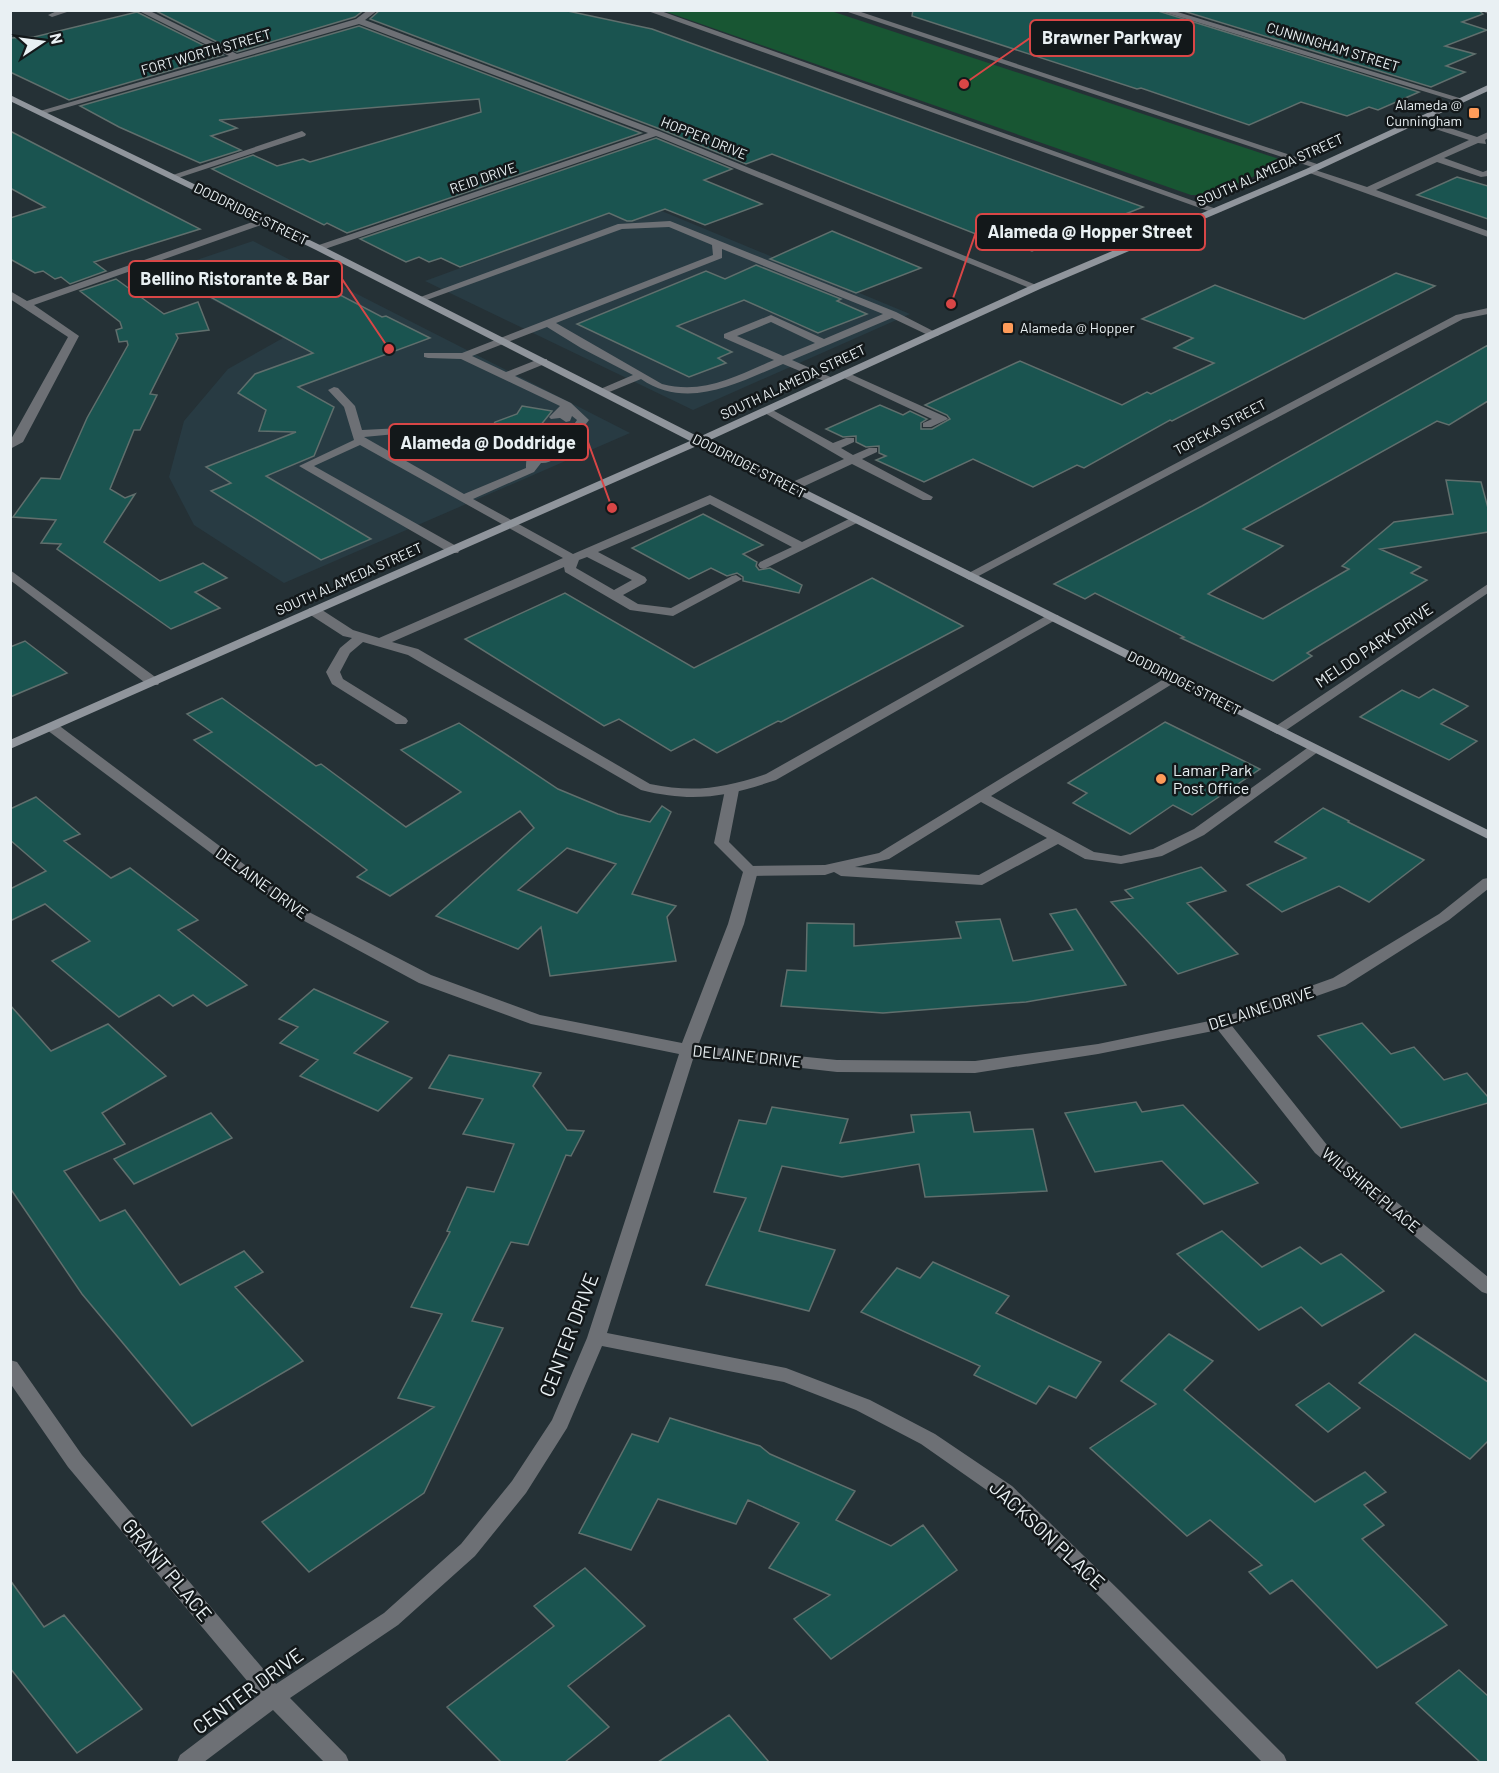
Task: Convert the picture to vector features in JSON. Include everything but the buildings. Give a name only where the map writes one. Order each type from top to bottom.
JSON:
[{"type":"main road","name":"SOUTH ALAMEDA STREET","points":[[10,745],[699,441],[1036,287],[1313,169],[1488,88]]},
{"type":"main road","name":"DODDRIDGE STREET","points":[[10,96],[175,176],[1488,835]]},
{"type":"street","points":[[52,15],[69,10]]},
{"type":"street","points":[[141,10],[237,57]]},
{"type":"street","name":"FORT WORTH STREET","points":[[43,113],[359,21],[374,10]]},
{"type":"street","points":[[846,10],[1313,169],[1423,212],[1488,234]]},
{"type":"street","name":"CUNNINGHAM STREET","points":[[1161,10],[1462,100]]},
{"type":"street","points":[[1484,10],[1488,12]]},
{"type":"street","points":[[649,11],[1217,211]]},
{"type":"street","name":"HOPPER DRIVE","points":[[359,21],[656,133],[1036,287]]},
{"type":"street","points":[[1417,120],[1488,144]]},
{"type":"street","name":"REID DRIVE","points":[[319,248],[656,133]]},
{"type":"street","points":[[175,176],[302,134]]},
{"type":"street","points":[[1368,190],[1488,135]]},
{"type":"street","points":[[1437,159],[1484,175],[1488,173]]},
{"type":"street","points":[[28,304],[264,221]]},
{"type":"street","points":[[420,299],[621,226],[670,224],[892,314],[934,334]]},
{"type":"street","points":[[428,355],[463,356],[549,323],[718,256],[717,243]]},
{"type":"street","points":[[10,294],[74,336],[17,442],[10,446]]},
{"type":"street","name":"TOPEKA STREET","points":[[969,576],[1460,316],[1488,310]]},
{"type":"street","points":[[549,323],[585,346],[642,375],[658,386],[673,390],[714,390],[892,314]]},
{"type":"street","points":[[824,343],[771,318],[728,336],[831,381]]},
{"type":"street","points":[[463,356],[567,405],[583,420],[567,442],[530,471],[465,498]]},
{"type":"street","points":[[507,376],[543,362]]},
{"type":"street","points":[[602,392],[642,375]]},
{"type":"street","points":[[846,375],[942,419],[927,425]]},
{"type":"street","points":[[334,390],[349,405],[359,438],[573,559]]},
{"type":"street","points":[[883,406],[898,399]]},
{"type":"street","points":[[561,418],[567,405]]},
{"type":"street","points":[[904,415],[918,408]]},
{"type":"street","points":[[767,410],[852,459],[927,497]]},
{"type":"street","points":[[417,429],[359,438],[305,466],[453,550]]},
{"type":"street","points":[[813,437],[829,430]]},
{"type":"street","points":[[530,471],[536,443],[543,434]]},
{"type":"street","points":[[530,471],[555,436]]},
{"type":"street","points":[[832,448],[850,440]]},
{"type":"street","points":[[792,487],[873,450]]},
{"type":"street","points":[[380,642],[710,499],[802,547]]},
{"type":"street","points":[[764,566],[857,520]]},
{"type":"street","points":[[588,552],[641,580],[614,595]]},
{"type":"street","points":[[573,559],[569,569],[635,607],[673,612],[736,579]]},
{"type":"street","points":[[10,574],[153,682]]},
{"type":"street","name":"MELDO PARK DRIVE","points":[[1277,730],[1488,588]]},
{"type":"street","points":[[314,611],[348,633],[413,652],[646,787],[681,794],[732,790],[771,777],[1053,618]]},
{"type":"street","points":[[361,637],[345,651],[333,672],[337,681],[401,721]]},
{"type":"street","points":[[825,870],[884,856],[1172,678]]},
{"type":"street","name":"DELAINE DRIVE","points":[[52,727],[300,913],[425,980],[537,1020],[688,1050],[837,1066],[975,1067],[1098,1049],[1222,1024],[1339,982],[1444,917],[1488,882]]},
{"type":"street","points":[[981,796],[1090,856],[1121,860],[1158,853],[1199,832],[1315,749]]},
{"type":"street","points":[[732,790],[721,843],[751,871],[825,870],[982,880],[1058,838]]},
{"type":"street","name":"CENTER DRIVE","points":[[188,1762],[274,1697],[391,1619],[468,1550],[519,1487],[560,1423],[596,1338],[688,1050],[736,924],[751,871]]},
{"type":"street","name":"WILSHIRE PLACE","points":[[1222,1024],[1321,1149],[1488,1287]]},
{"type":"street","name":"JACKSON PLACE","points":[[596,1338],[786,1375],[863,1405],[928,1439],[1005,1492],[1113,1597],[1276,1762]]},
{"type":"street","name":"GRANT PLACE","points":[[10,1367],[75,1461],[274,1697],[338,1762]]},
{"type":"shaded area","points":[[640,202],[910,314],[693,410],[425,281]]},
{"type":"shaded area","points":[[253,241],[630,433],[284,583],[194,525],[169,477],[184,421],[228,369],[283,338],[161,272]]},
{"type":"green space","points":[[664,11],[831,11],[1281,161],[1280,165],[1211,195],[1191,195]]},
{"type":"place","name":"Brawner Parkway","points":[[964,84]]},
{"type":"place","name":"Alameda @ Cunningham","points":[[1474,113]]},
{"type":"place","name":"Alameda @ Hopper Street","points":[[951,304]]},
{"type":"place","name":"Alameda @ Hopper","points":[[1008,328]]},
{"type":"place","name":"Bellino Ristorante & Bar","points":[[389,349]]},
{"type":"place","name":"Alameda @ Doddridge","points":[[612,508]]},
{"type":"place","name":"Lamar Park Post Office","points":[[1161,779]]}]
